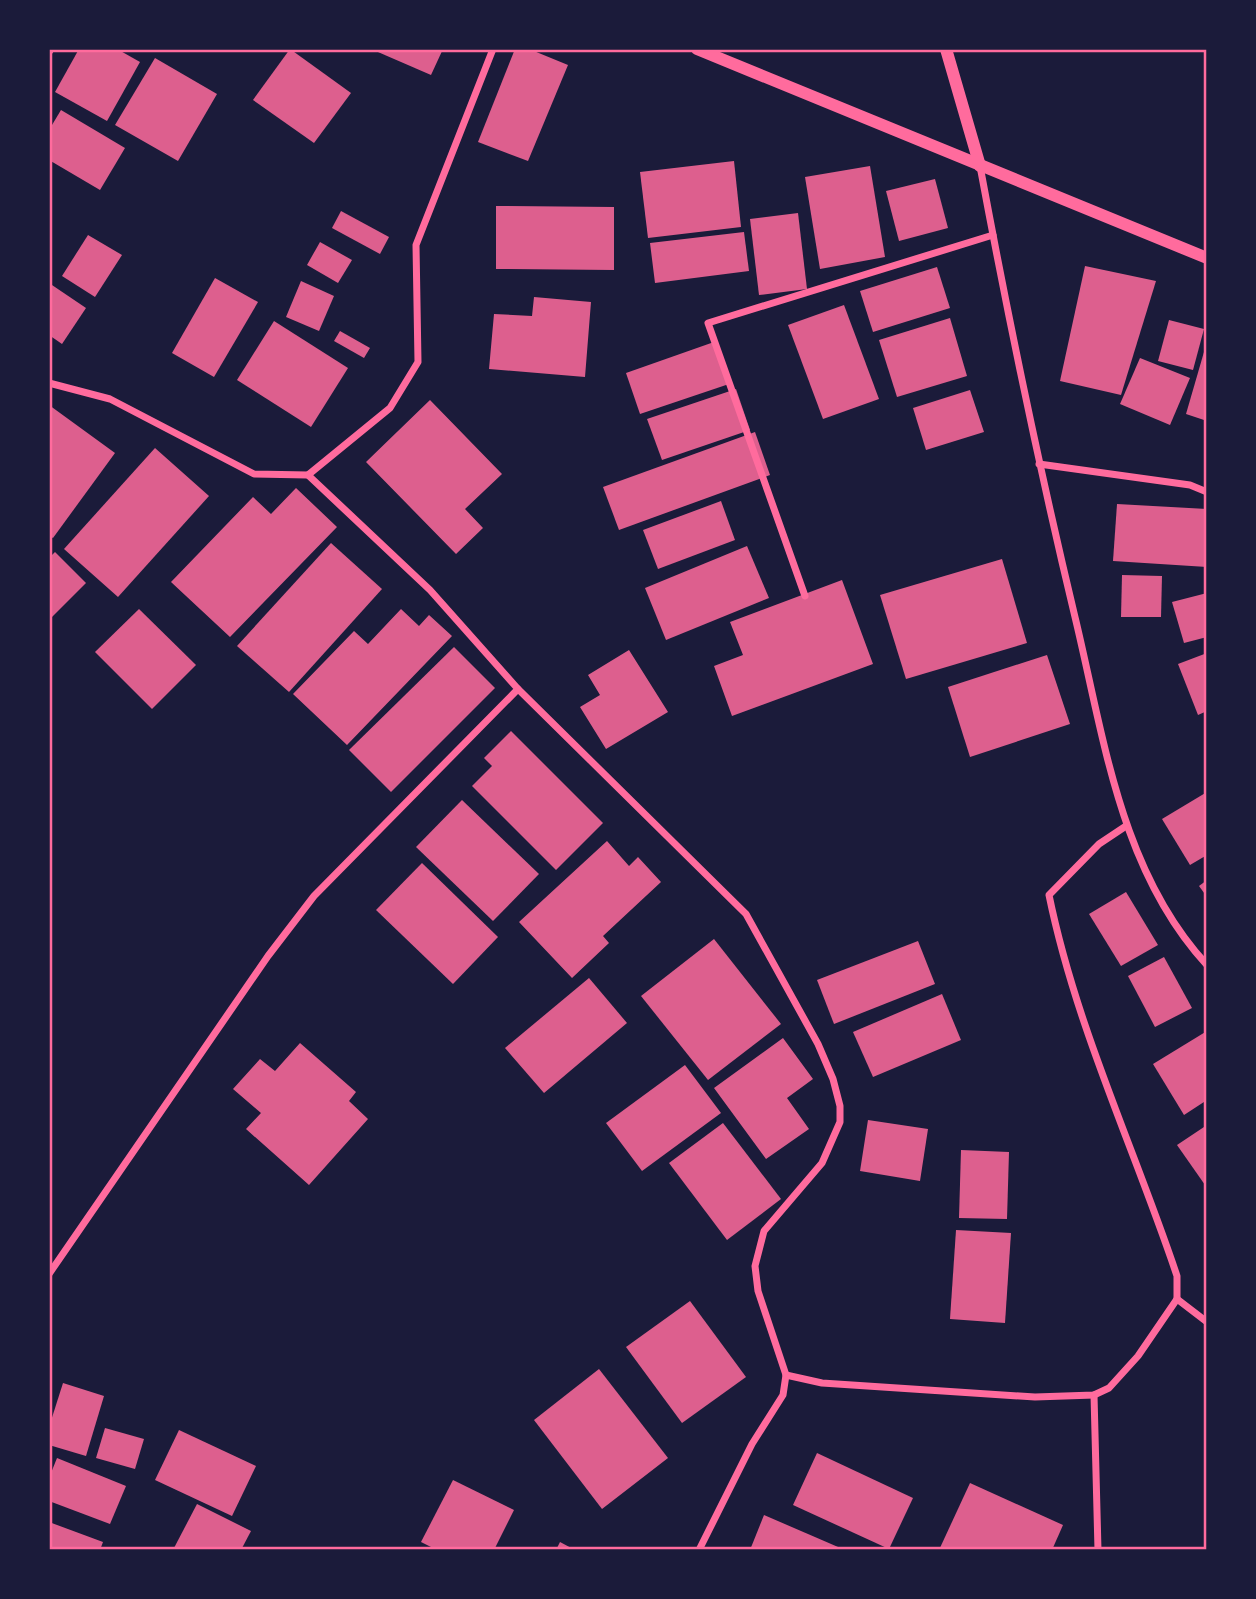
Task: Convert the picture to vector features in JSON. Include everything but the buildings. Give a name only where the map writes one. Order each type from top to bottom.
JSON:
[{"type":"street","points":[[49,383],[110,399],[254,474],[308,475],[390,408],[418,362],[416,245],[493,49]]},
{"type":"street","points":[[697,49],[1207,258]]},
{"type":"street","points":[[946,49],[979,166],[1039,464],[1126,826],[1159,901],[1190,946],[1207,965]]},
{"type":"street","points":[[805,596],[708,323],[993,235]]},
{"type":"street","points":[[1039,464],[1191,485],[1207,492]]},
{"type":"street","points":[[308,475],[429,590],[518,689],[746,914],[818,1044],[833,1079],[840,1122],[830,1148],[812,1178],[764,1231],[755,1266],[765,1318],[786,1375],[782,1395],[752,1444],[699,1550]]},
{"type":"street","points":[[49,1274],[268,956],[314,896],[518,689]]},
{"type":"street","points":[[786,1375],[835,1384],[1035,1396],[1094,1395],[1109,1388],[1123,1375],[1177,1299],[1177,1276],[1096,1055],[1056,927],[1049,895],[1099,844],[1126,826]]},
{"type":"street","points":[[1177,1299],[1207,1322]]},
{"type":"street","points":[[1094,1395],[1098,1550]]}]
